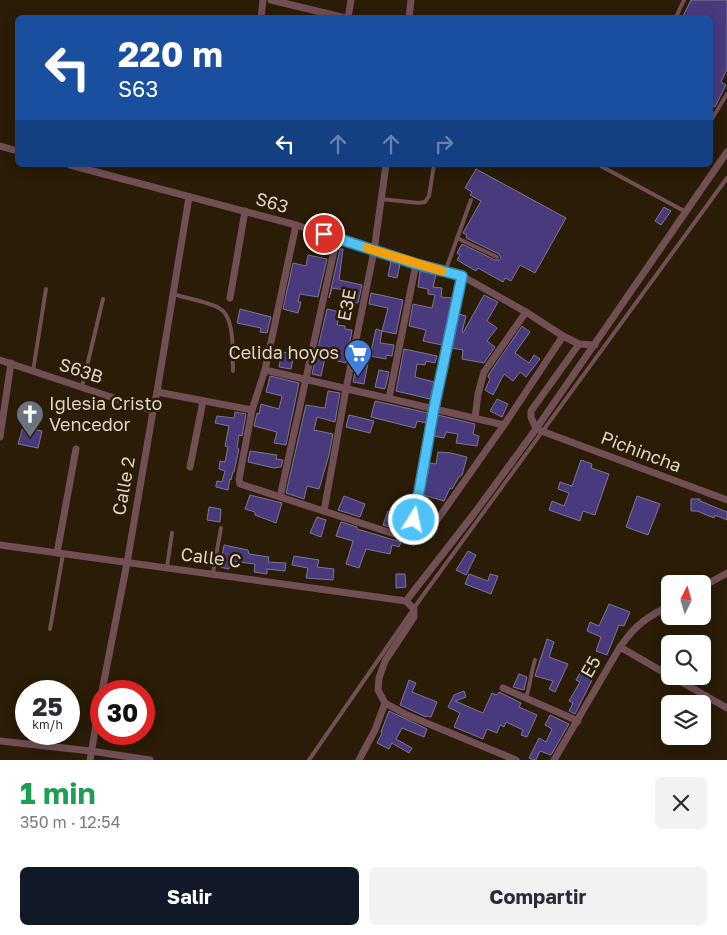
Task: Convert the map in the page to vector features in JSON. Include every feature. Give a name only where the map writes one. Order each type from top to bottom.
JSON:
[{"type":"street","points":[[261,15],[264,0]]},
{"type":"street","points":[[272,0],[334,15]]},
{"type":"street","points":[[348,15],[351,0]]},
{"type":"street","points":[[409,15],[411,0]]},
{"type":"street","points":[[0,146],[15,150]]},
{"type":"street","points":[[516,760],[385,704],[378,690],[379,678],[385,660],[414,617],[414,609],[406,601],[540,430],[595,345],[727,152]]},
{"type":"street","name":"S63","points":[[77,167],[244,211],[337,238],[416,264],[462,276],[526,312],[563,336],[579,344],[595,345]]},
{"type":"street","name":"E3E","points":[[324,510],[374,251],[386,167]]},
{"type":"street","name":"Calle 2","points":[[104,680],[157,392],[189,197]]},
{"type":"street","points":[[230,298],[244,211]]},
{"type":"street","points":[[296,226],[265,370],[252,410],[240,484],[410,539],[423,540],[504,425],[563,336]]},
{"type":"street","points":[[280,497],[337,238]]},
{"type":"street","points":[[389,398],[416,264]]},
{"type":"street","points":[[410,539],[434,408],[462,276]]},
{"type":"street","points":[[475,418],[478,394],[484,372],[526,312]]},
{"type":"street","points":[[540,430],[531,417],[531,412],[579,344]]},
{"type":"street","name":"S63B","points":[[0,360],[153,411]]},
{"type":"street","points":[[0,437],[11,363]]},
{"type":"street","points":[[265,370],[504,425]]},
{"type":"street","points":[[157,392],[252,410]]},
{"type":"street","points":[[190,467],[203,401]]},
{"type":"street","name":"Pichincha","points":[[540,430],[727,500]]},
{"type":"street","points":[[60,554],[76,449]]},
{"type":"street","name":"Calle C","points":[[0,545],[406,601]]},
{"type":"street","points":[[711,582],[727,573]]},
{"type":"street","name":"E5","points":[[554,760],[620,647],[632,630],[661,610]]},
{"type":"street","points":[[620,647],[661,671]]},
{"type":"street","points":[[686,685],[727,708]]},
{"type":"street","points":[[502,688],[578,720]]},
{"type":"street","points":[[362,759],[385,704]]},
{"type":"street","points":[[0,741],[91,750],[150,760]]},
{"type":"street","points":[[90,760],[92,745]]},
{"type":"lane","points":[[677,15],[684,0]]},
{"type":"lane","points":[[713,117],[727,94]]},
{"type":"lane","points":[[381,199],[426,202],[429,196],[434,167]]},
{"type":"lane","points":[[604,167],[686,212]]},
{"type":"lane","points":[[309,760],[540,430],[727,178]]},
{"type":"lane","points":[[445,272],[471,200]]},
{"type":"lane","points":[[457,238],[497,257]]},
{"type":"lane","points":[[33,371],[46,289]]},
{"type":"lane","points":[[173,294],[219,308],[225,313],[232,330],[233,371]]},
{"type":"lane","points":[[82,387],[103,299]]},
{"type":"lane","points":[[213,573],[221,528]]},
{"type":"lane","points":[[167,567],[172,533]]},
{"type":"lane","points":[[50,629],[60,554]]},
{"type":"lane","points":[[526,698],[535,660]]},
{"type":"building","points":[[691,0],[727,0],[727,69],[721,82],[726,85],[715,107],[713,106],[713,15],[684,15]]},
{"type":"building","points":[[476,169],[566,218],[535,273],[520,265],[511,281],[505,278],[503,282],[478,268],[476,271],[457,260],[460,255],[457,253],[462,244],[495,260],[501,258],[499,254],[466,238],[467,235],[463,233],[481,201],[470,195],[472,192],[465,188]]},
{"type":"building","points":[[664,207],[671,211],[661,225],[655,221]]},
{"type":"building","points":[[340,249],[343,249],[339,280],[362,285],[358,303],[343,301],[345,290],[332,288],[329,298]]},
{"type":"building","points":[[308,255],[327,259],[318,297],[300,294],[298,302],[301,302],[298,313],[283,309],[293,263],[306,266]]},
{"type":"building","points":[[391,261],[400,264],[397,278],[388,276]]},
{"type":"building","points":[[420,271],[436,275],[433,287],[442,288],[441,297],[452,298],[442,345],[423,341],[426,330],[409,326],[413,304],[432,308],[435,295],[428,294],[428,289],[418,287]]},
{"type":"building","points":[[371,293],[403,300],[396,334],[382,331],[388,308],[369,304]]},
{"type":"building","points":[[484,295],[498,302],[487,321],[497,328],[487,341],[495,347],[484,363],[462,359],[463,350],[452,348],[459,314],[466,316],[463,333]]},
{"type":"building","points":[[240,309],[271,317],[267,333],[260,332],[261,328],[237,323]]},
{"type":"building","points":[[327,309],[340,312],[337,325],[345,326],[345,329],[352,330],[346,363],[325,358],[321,376],[312,374]]},
{"type":"building","points":[[522,326],[530,332],[515,353],[529,363],[534,355],[540,359],[526,377],[520,372],[513,381],[504,374],[493,395],[485,390],[490,379],[488,377],[489,374]]},
{"type":"building","points":[[376,329],[382,331],[380,343],[394,345],[392,356],[386,355],[386,359],[370,356]]},
{"type":"building","points":[[404,349],[437,356],[435,363],[426,361],[425,365],[417,364],[415,377],[434,382],[430,399],[396,391]]},
{"type":"building","points":[[359,350],[370,352],[364,384],[353,382]]},
{"type":"building","points":[[282,352],[294,354],[291,369],[279,367]]},
{"type":"building","points":[[379,370],[389,372],[385,389],[375,387]]},
{"type":"building","points":[[270,376],[299,383],[286,445],[274,443],[277,432],[254,426],[261,404],[279,409],[282,396],[266,392]]},
{"type":"building","points":[[328,391],[340,393],[335,422],[317,417],[314,430],[333,434],[329,455],[319,489],[307,486],[304,499],[286,493],[306,405],[325,408]]},
{"type":"building","points":[[497,399],[508,404],[502,417],[490,411]]},
{"type":"building","points":[[375,401],[428,413],[426,423],[417,421],[415,428],[371,417]]},
{"type":"building","points":[[235,412],[246,414],[242,436],[239,435],[237,448],[239,449],[228,490],[216,487],[216,485],[217,481],[222,482],[225,471],[219,469],[220,461],[225,462],[228,447],[225,446],[229,426],[215,423],[217,416],[234,418]]},
{"type":"building","points":[[349,415],[374,421],[370,433],[346,427]]},
{"type":"building","points":[[438,415],[475,424],[473,434],[479,436],[477,446],[456,443],[458,434],[446,432],[444,438],[434,436]]},
{"type":"building","name":"Iglesia Cristo Vencedor","points":[[23,427],[42,431],[38,448],[18,444]]},
{"type":"building","points":[[250,451],[277,455],[276,459],[283,460],[281,467],[274,468],[248,462]]},
{"type":"building","points":[[438,452],[467,457],[462,475],[452,489],[450,488],[444,501],[423,495],[430,463],[436,464]]},
{"type":"building","points":[[581,460],[592,464],[591,468],[609,474],[595,515],[583,511],[580,521],[549,510],[552,501],[564,506],[569,493],[558,489],[560,482],[572,486]]},
{"type":"building","points":[[250,495],[282,503],[276,523],[245,509]]},
{"type":"building","points":[[344,496],[365,504],[360,517],[338,510]]},
{"type":"building","points":[[637,496],[660,504],[648,535],[626,527]]},
{"type":"building","points":[[691,499],[700,499],[700,501],[727,512],[727,520],[715,515],[714,518],[697,511],[691,511]]},
{"type":"building","points":[[209,507],[221,509],[220,522],[207,520]]},
{"type":"building","points":[[388,511],[394,513],[391,523],[405,527],[404,531],[383,525]]},
{"type":"building","points":[[317,517],[326,520],[321,537],[310,533]]},
{"type":"building","points":[[341,522],[357,527],[357,529],[401,542],[399,547],[392,545],[390,554],[366,549],[359,568],[346,564],[353,541],[336,536]]},
{"type":"building","points":[[224,545],[248,550],[249,554],[269,557],[268,562],[286,563],[285,571],[267,569],[267,574],[254,572],[255,564],[230,561],[229,569],[220,567]]},
{"type":"building","points":[[468,551],[476,555],[466,575],[456,570]]},
{"type":"building","points":[[294,556],[319,560],[317,567],[334,569],[333,580],[306,578],[308,568],[292,565]]},
{"type":"building","points":[[396,574],[405,574],[406,587],[396,588]]},
{"type":"building","points":[[469,574],[488,581],[490,574],[498,576],[491,594],[465,584]]},
{"type":"building","points":[[609,604],[630,612],[624,626],[619,625],[607,655],[596,651],[601,637],[587,631],[590,622],[599,626]]},
{"type":"building","points":[[547,639],[554,642],[549,657],[568,664],[555,692],[549,689],[553,681],[535,676]]},
{"type":"building","points":[[582,669],[595,674],[575,714],[569,711],[573,703],[569,701],[580,682],[576,680]]},
{"type":"building","points":[[519,674],[527,677],[524,690],[513,687]]},
{"type":"building","points":[[409,680],[416,683],[412,692],[437,702],[431,717],[426,717],[400,705]]},
{"type":"building","points":[[464,691],[466,697],[455,701],[483,713],[492,693],[497,695],[499,692],[521,703],[519,707],[537,715],[527,737],[521,735],[523,730],[506,722],[504,727],[500,725],[497,733],[487,729],[483,739],[454,727],[460,713],[448,707],[454,695]]},
{"type":"building","points":[[389,711],[427,729],[424,737],[402,728],[396,739],[412,748],[409,753],[392,743],[389,749],[377,743]]},
{"type":"building","points":[[550,715],[569,724],[551,755],[540,751],[536,760],[529,758],[539,738],[546,742],[552,729],[545,725]]},
{"type":"slow traffic","points":[[367,248],[442,271]]},
{"type":"place","name":"Celida hoyos","points":[[358,377]]},
{"type":"place","name":"Iglesia Cristo Vencedor","points":[[30,438]]},
{"type":"route","points":[[324,234],[416,264],[462,276],[434,408],[414,520]]}]
